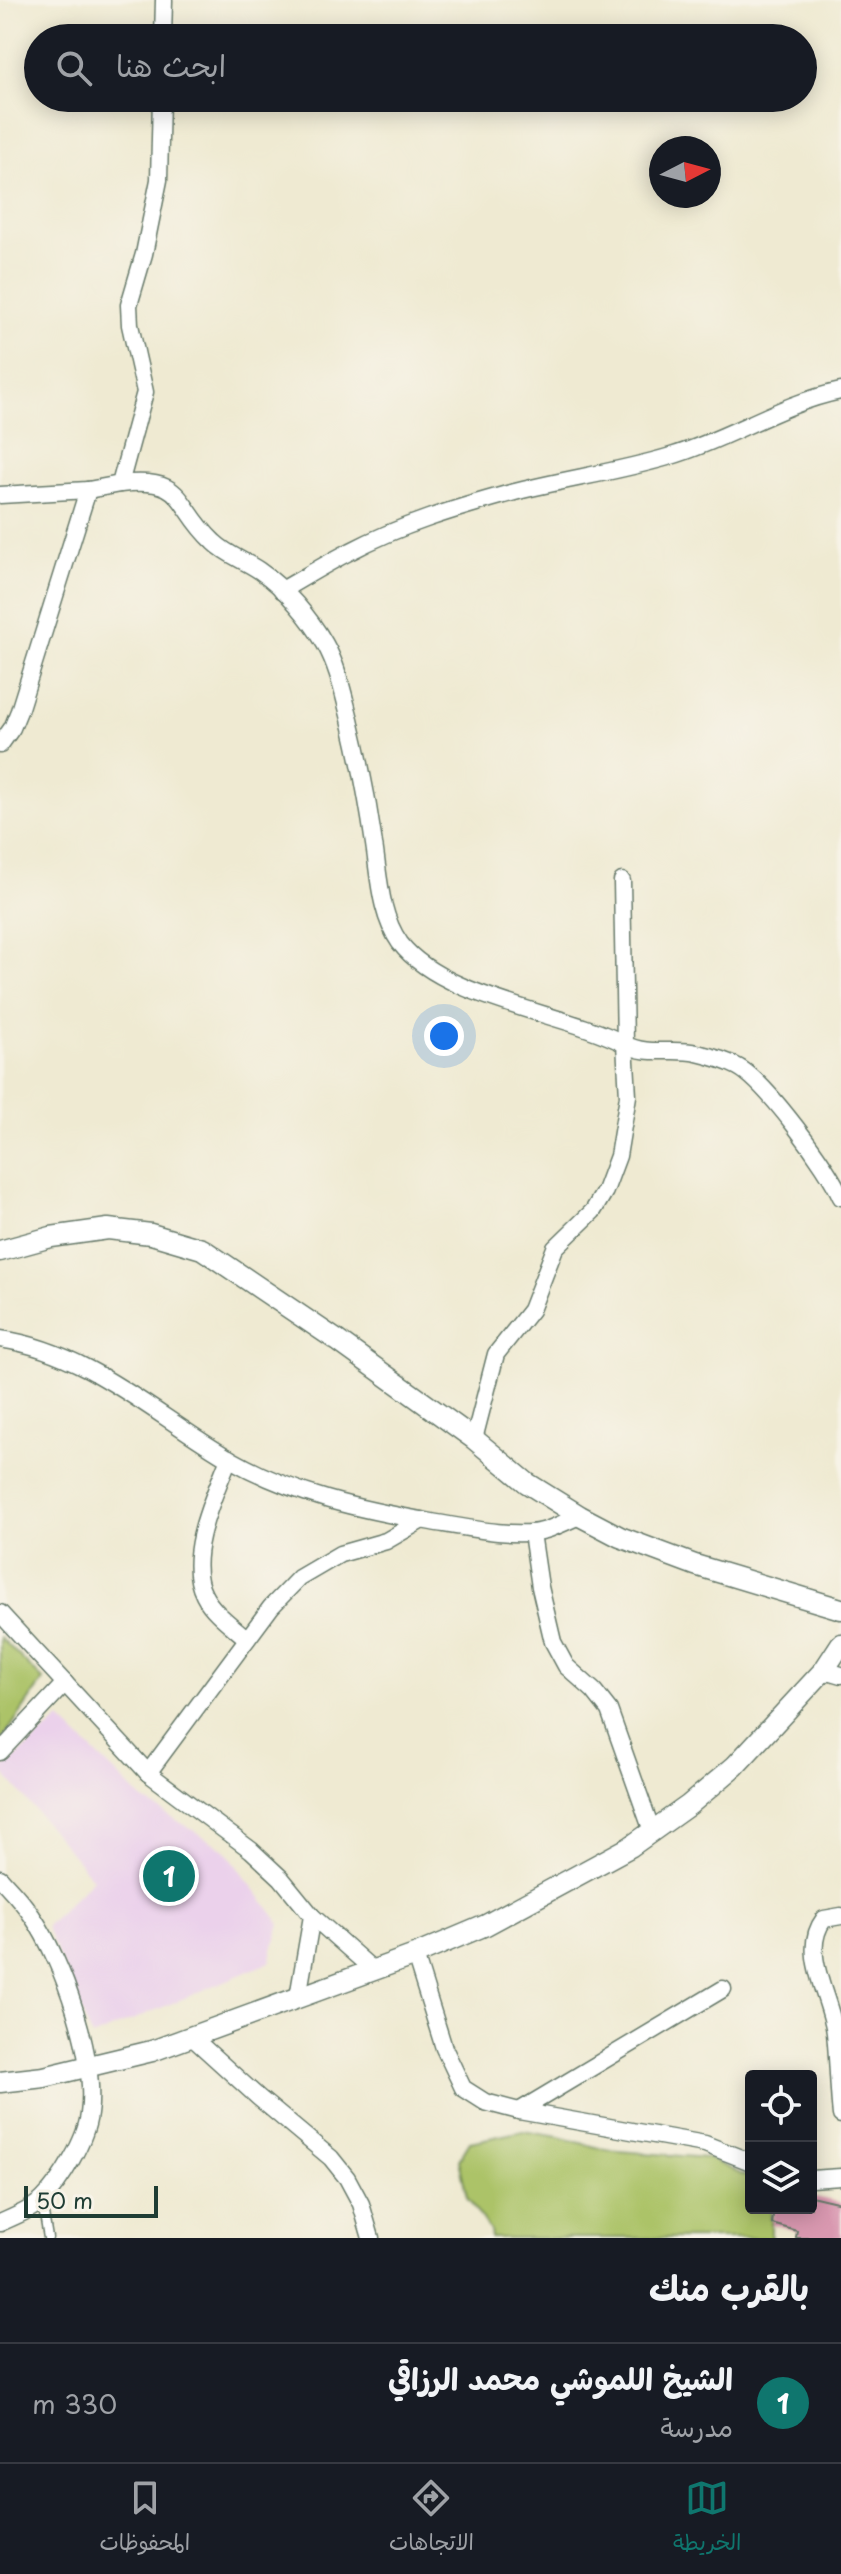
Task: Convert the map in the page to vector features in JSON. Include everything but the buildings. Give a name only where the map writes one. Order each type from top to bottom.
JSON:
[{"type":"street","points":[[163,24],[164,0]]},
{"type":"street","points":[[120,484],[145,392],[130,325],[129,305],[144,254],[159,180],[161,112]]},
{"type":"street","points":[[282,590],[361,546],[440,515],[513,493],[592,477],[671,456],[716,441],[780,411],[841,391]]},
{"type":"street","points":[[0,495],[88,490],[148,480],[163,484],[176,494],[216,544],[262,572],[282,590],[325,644],[336,669],[368,805],[381,894],[389,921],[400,942],[417,960],[480,994],[605,1034],[646,1052],[678,1049],[700,1053],[739,1068],[757,1082],[807,1142],[832,1177],[841,1197]]},
{"type":"street","points":[[0,745],[19,711],[88,490]]},
{"type":"street","points":[[474,1439],[496,1354],[531,1310],[555,1248],[593,1211],[605,1191],[618,1156],[628,1096],[622,881]]},
{"type":"street","points":[[0,1251],[51,1237],[108,1229],[151,1234],[202,1249],[338,1341],[474,1439],[527,1483],[580,1516],[620,1537],[695,1565],[841,1609]]},
{"type":"street","points":[[0,1339],[48,1350],[85,1367],[229,1458],[270,1479],[325,1500],[474,1529],[532,1533],[580,1516]]},
{"type":"street","points":[[229,1458],[200,1537],[199,1569],[202,1592],[210,1605],[247,1639]]},
{"type":"street","points":[[148,1773],[271,1607],[299,1578],[340,1554],[386,1541],[422,1520]]},
{"type":"street","points":[[532,1533],[553,1642],[566,1666],[594,1691],[609,1710],[652,1831]]},
{"type":"street","points":[[0,1613],[148,1773],[251,1850],[281,1878],[312,1916],[372,1969]]},
{"type":"street","points":[[0,2082],[89,2068],[193,2038],[415,1955],[486,1925],[630,1847],[689,1805],[735,1766],[833,1672],[841,1644]]},
{"type":"street","points":[[0,1752],[65,1683]]},
{"type":"street","points":[[0,1878],[31,1914],[44,1936],[75,2013],[89,2068],[91,2093],[89,2118],[68,2166],[41,2201],[0,2223]]},
{"type":"street","points":[[298,1997],[312,1916]]},
{"type":"street","points":[[841,1916],[824,1919],[817,1928],[815,1964],[835,2032],[841,2115]]},
{"type":"street","points":[[415,1955],[444,2048],[463,2088],[485,2102],[519,2111],[705,2144],[745,2160]]},
{"type":"street","points":[[519,2111],[723,1989]]},
{"type":"street","points":[[193,2038],[331,2158],[347,2178],[361,2204],[371,2238]]},
{"type":"street","points":[[817,2179],[841,2177]]},
{"type":"lane","points":[[41,2201],[48,2238]]},
{"type":"shaded area","points":[[60,1719],[142,1799],[224,1849],[280,1923],[270,1962],[92,2037],[46,1926],[93,1879],[1,1770]]},
{"type":"green space","points":[[0,1637],[43,1680],[0,1743]]},
{"type":"green space","points":[[523,2131],[607,2150],[707,2158],[745,2176],[745,2214],[771,2214],[771,2238],[491,2238],[490,2231],[467,2197],[459,2160],[470,2142]]},
{"type":"place","name":"الشيخ اللموشي محمد الرزاقي","points":[[169,1876]]}]
